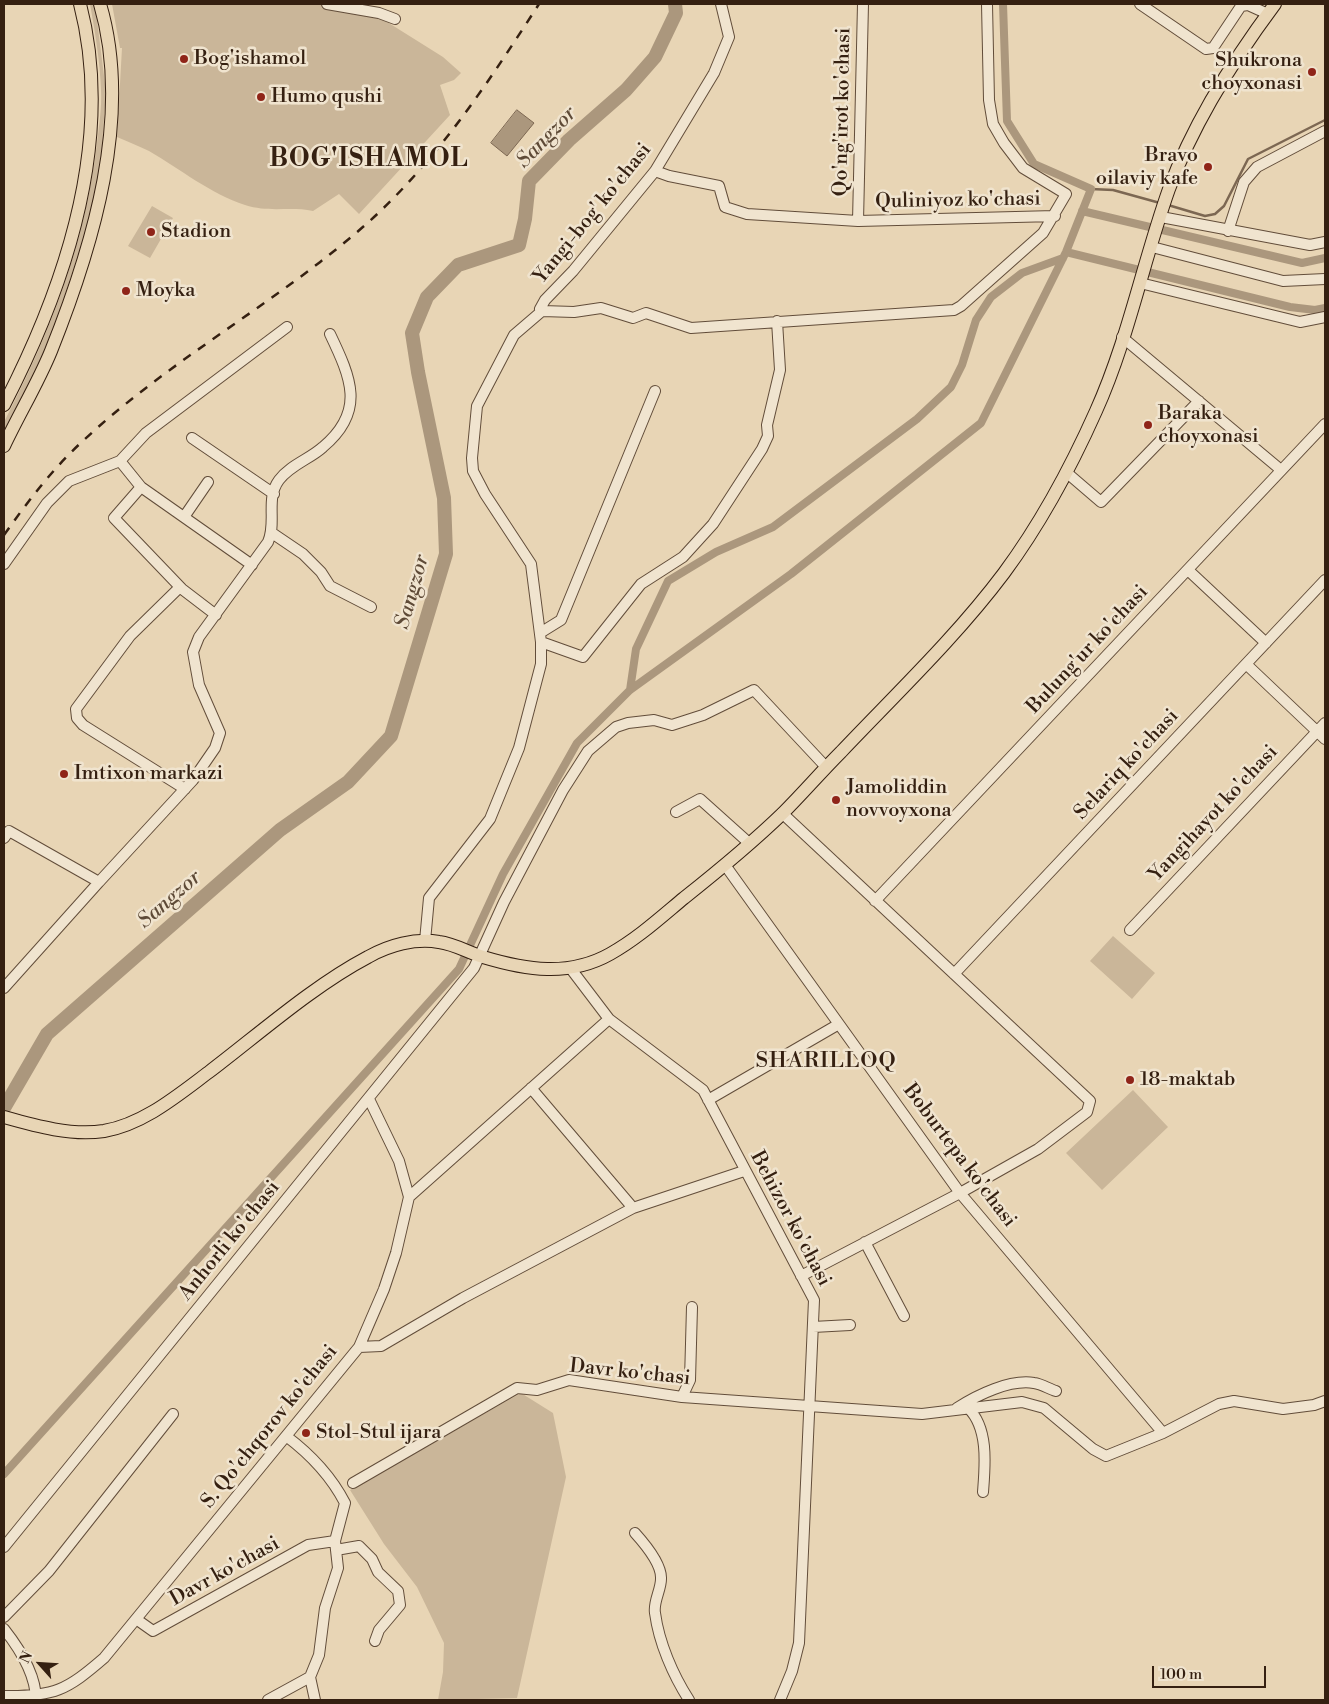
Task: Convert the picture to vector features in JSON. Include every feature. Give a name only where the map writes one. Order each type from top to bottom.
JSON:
[{"type":"main road","points":[[4,404],[33,349],[65,258],[85,173],[91,132],[93,90],[91,56],[80,4]]},
{"type":"main road","points":[[4,446],[50,352],[84,260],[94,218],[106,160],[113,90],[111,54],[100,4]]},
{"type":"main road","points":[[4,1117],[59,1130],[91,1132],[112,1129],[137,1120],[184,1090],[346,969],[383,949],[404,943],[425,941],[450,944],[480,956],[536,969],[571,969],[599,960],[623,946],[725,865],[782,813],[826,767],[986,595],[1024,545],[1066,472],[1098,406],[1122,338],[1162,211],[1180,164],[1205,112],[1272,9]]},
{"type":"street","points":[[327,4],[379,13],[395,19]]},
{"type":"street","name":"Yangi-bog' ko'chasi","points":[[425,941],[429,898],[490,819],[519,748],[541,664],[540,638],[531,564],[484,494],[473,471],[472,458],[478,406],[514,336],[542,311],[540,309],[545,300],[583,258],[655,170],[714,73],[729,37],[721,4]]},
{"type":"street","name":"Qo'ng'irot ko'chasi","points":[[858,221],[863,4]]},
{"type":"street","points":[[987,4],[989,100],[994,124],[1004,143],[1023,168],[1066,194],[1055,216]]},
{"type":"street","points":[[1140,4],[1206,48],[1213,48],[1241,6],[1248,5],[1272,9]]},
{"type":"street","points":[[1228,231],[1244,182],[1258,167],[1325,131]]},
{"type":"street","name":"Quliniyoz ko'chasi","points":[[655,170],[669,176],[719,186],[724,205],[736,212],[858,221],[1055,216]]},
{"type":"street","points":[[1162,211],[1228,231],[1310,245],[1325,242]]},
{"type":"street","name":"Quliniyoz ko'chasi","points":[[542,311],[574,312],[601,308],[634,318],[646,313],[691,328],[954,310],[961,306],[1043,233],[1055,216]]},
{"type":"street","points":[[1151,248],[1283,281],[1325,279]]},
{"type":"street","points":[[1140,282],[1300,322],[1325,317]]},
{"type":"street","points":[[655,391],[561,620],[540,638],[583,657],[641,584],[683,557],[713,524],[768,436],[767,425],[780,370],[777,321]]},
{"type":"street","points":[[4,564],[47,503],[69,481],[120,461],[146,433],[287,327]]},
{"type":"street","points":[[4,988],[185,789],[216,748],[220,733],[199,685],[193,652],[199,637],[268,542],[272,533],[271,514],[274,494],[279,480],[323,447],[346,423],[352,394],[342,358],[330,334]]},
{"type":"street","points":[[1122,338],[1282,470]]},
{"type":"street","points":[[1066,472],[1102,502],[1198,401]]},
{"type":"street","name":"Bulung'ur ko'chasi","points":[[875,901],[1325,424]]},
{"type":"street","points":[[192,438],[274,494]]},
{"type":"street","points":[[120,461],[141,487],[252,565]]},
{"type":"street","points":[[184,516],[208,482]]},
{"type":"street","points":[[141,487],[114,518],[180,587],[216,615]]},
{"type":"street","points":[[272,533],[303,554],[321,572],[330,586],[371,607]]},
{"type":"street","points":[[1188,570],[1266,643]]},
{"type":"street","name":"Selariq ko'chasi","points":[[954,974],[1325,580]]},
{"type":"street","points":[[180,587],[130,636],[76,709],[77,718],[83,725],[185,789]]},
{"type":"street","points":[[1246,664],[1325,739]]},
{"type":"street","name":"Anhorli ko'chasi","points":[[4,1547],[474,968],[504,902],[563,790],[588,751],[616,727],[628,723],[654,720],[672,724],[703,715],[754,690],[826,767]]},
{"type":"street","name":"Yangihayot ko'chasi","points":[[1130,930],[1325,723]]},
{"type":"street","points":[[676,812],[700,799],[749,843]]},
{"type":"street","points":[[782,813],[1090,1101],[1087,1112],[1038,1149],[960,1193],[801,1276]]},
{"type":"street","points":[[4,838],[9,831],[99,882]]},
{"type":"street","name":"Boburtepa ko'chasi","points":[[725,865],[960,1193],[1163,1433]]},
{"type":"street","name":"Behizor ko'chasi","points":[[571,969],[609,1019],[703,1090],[744,1171],[814,1300],[799,1643],[792,1671],[780,1700]]},
{"type":"street","points":[[409,1197],[609,1019]]},
{"type":"street","points":[[708,1100],[839,1024]]},
{"type":"street","points":[[531,1088],[633,1208]]},
{"type":"street","points":[[359,1347],[384,1290],[409,1197],[399,1161],[369,1099]]},
{"type":"street","name":"S. Qo'chqorov ko'chasi","points":[[4,1696],[36,1698],[60,1690],[82,1677],[104,1658],[359,1347],[381,1346],[463,1298],[633,1208],[744,1171]]},
{"type":"street","points":[[865,1242],[904,1316]]},
{"type":"street","points":[[682,1397],[690,1380],[692,1306]]},
{"type":"street","points":[[813,1327],[850,1324]]},
{"type":"street","name":"Davr ko'chasi","points":[[354,1483],[517,1388],[538,1390],[569,1380],[682,1397],[922,1414],[1022,1402],[1044,1408],[1093,1449],[1106,1456],[1163,1433]]},
{"type":"street","points":[[954,1410],[975,1396],[1017,1384],[1034,1383],[1056,1391]]},
{"type":"street","points":[[1163,1433],[1219,1404],[1234,1401],[1283,1409],[1314,1405],[1325,1401]]},
{"type":"street","points":[[968,1408],[977,1417],[981,1429],[985,1468],[983,1492]]},
{"type":"street","points":[[4,1617],[49,1571],[173,1414]]},
{"type":"street","points":[[286,1436],[307,1452],[337,1488],[345,1503],[335,1546],[338,1568],[325,1608],[319,1655],[310,1676],[315,1700]]},
{"type":"street","points":[[635,1533],[650,1551],[662,1577],[654,1611],[667,1655],[689,1700]]},
{"type":"street","name":"Davr ko'chasi","points":[[136,1619],[153,1632],[308,1545],[335,1546]]},
{"type":"street","points":[[335,1546],[359,1546],[372,1560],[378,1572],[398,1591],[400,1605],[379,1630],[375,1641]]},
{"type":"street","points":[[4,1629],[24,1660],[36,1698]]},
{"type":"street","points":[[268,1700],[310,1676]]},
{"type":"shaded area","points":[[90,4],[95,4],[106,92],[100,171],[90,218],[46,353],[4,435],[4,422],[36,356],[63,287],[75,252],[92,180],[101,96],[98,57]]},
{"type":"shaded area","points":[[112,4],[317,4],[376,15],[443,57],[461,73],[454,80],[440,85],[450,115],[359,214],[339,194],[313,211],[263,209],[245,205],[208,188],[149,151],[117,137],[122,48],[120,48]]},
{"type":"shaded area","points":[[517,110],[534,123],[507,156],[491,143]]},
{"type":"shaded area","name":"Stadion","points":[[152,206],[173,218],[150,258],[128,246]]},
{"type":"shaded area","points":[[1113,936],[1155,973],[1132,999],[1090,961]]},
{"type":"shaded area","points":[[1133,1090],[1168,1127],[1102,1190],[1066,1153]]},
{"type":"shaded area","points":[[521,1393],[553,1413],[566,1477],[517,1698],[438,1700],[443,1672],[444,1643],[417,1587],[384,1544],[350,1490]]},
{"type":"waterway","name":"Sangzor","points":[[4,1108],[47,1034],[280,830],[348,782],[391,736],[446,554],[444,498],[418,372],[412,333],[427,297],[458,265],[519,245],[525,219],[529,181],[569,140],[626,90],[655,57],[676,13],[675,4]]},
{"type":"waterway","points":[[4,1474],[459,969],[503,874],[577,743],[630,690],[791,574],[981,423],[1066,252],[1091,189],[1034,164],[1007,121],[1003,4]]},
{"type":"waterway","points":[[1168,205],[1205,216],[1215,214],[1224,206],[1248,159],[1325,120]]},
{"type":"waterway","points":[[1091,189],[1113,190],[1160,203]]},
{"type":"waterway","points":[[1082,211],[1302,263],[1325,258]]},
{"type":"waterway","points":[[1066,252],[1290,307],[1315,310],[1325,308]]},
{"type":"waterway","points":[[630,690],[636,649],[668,581],[716,552],[773,527],[917,419],[951,387],[962,365],[976,320],[991,297],[1022,273],[1063,258]]},
{"type":"railway","points":[[4,535],[52,473],[116,411],[182,361],[318,264],[379,213],[430,158],[476,98],[539,4]]},
{"type":"place","name":"Bog'ishamol","points":[[184,59]]},
{"type":"place","name":"Shukrona choyxonasi","points":[[1312,72]]},
{"type":"place","name":"Humo qushi","points":[[261,97]]},
{"type":"place","name":"Bravo oilaviy kafe","points":[[1208,167]]},
{"type":"place","name":"Stadion","points":[[151,232]]},
{"type":"place","name":"Moyka","points":[[126,291]]},
{"type":"place","name":"Baraka choyxonasi","points":[[1148,425]]},
{"type":"place","name":"Imtixon markazi","points":[[64,774]]},
{"type":"place","name":"Jamoliddin novvoyxona","points":[[836,800]]},
{"type":"place","name":"18-maktab","points":[[1130,1080]]},
{"type":"place","name":"Stol-Stul ijara","points":[[306,1433]]},
{"type":"district","name":"BOG'ISHAMOL","points":[[369,160]]},
{"type":"district","name":"SHARILLOQ","points":[[826,1062]]}]
